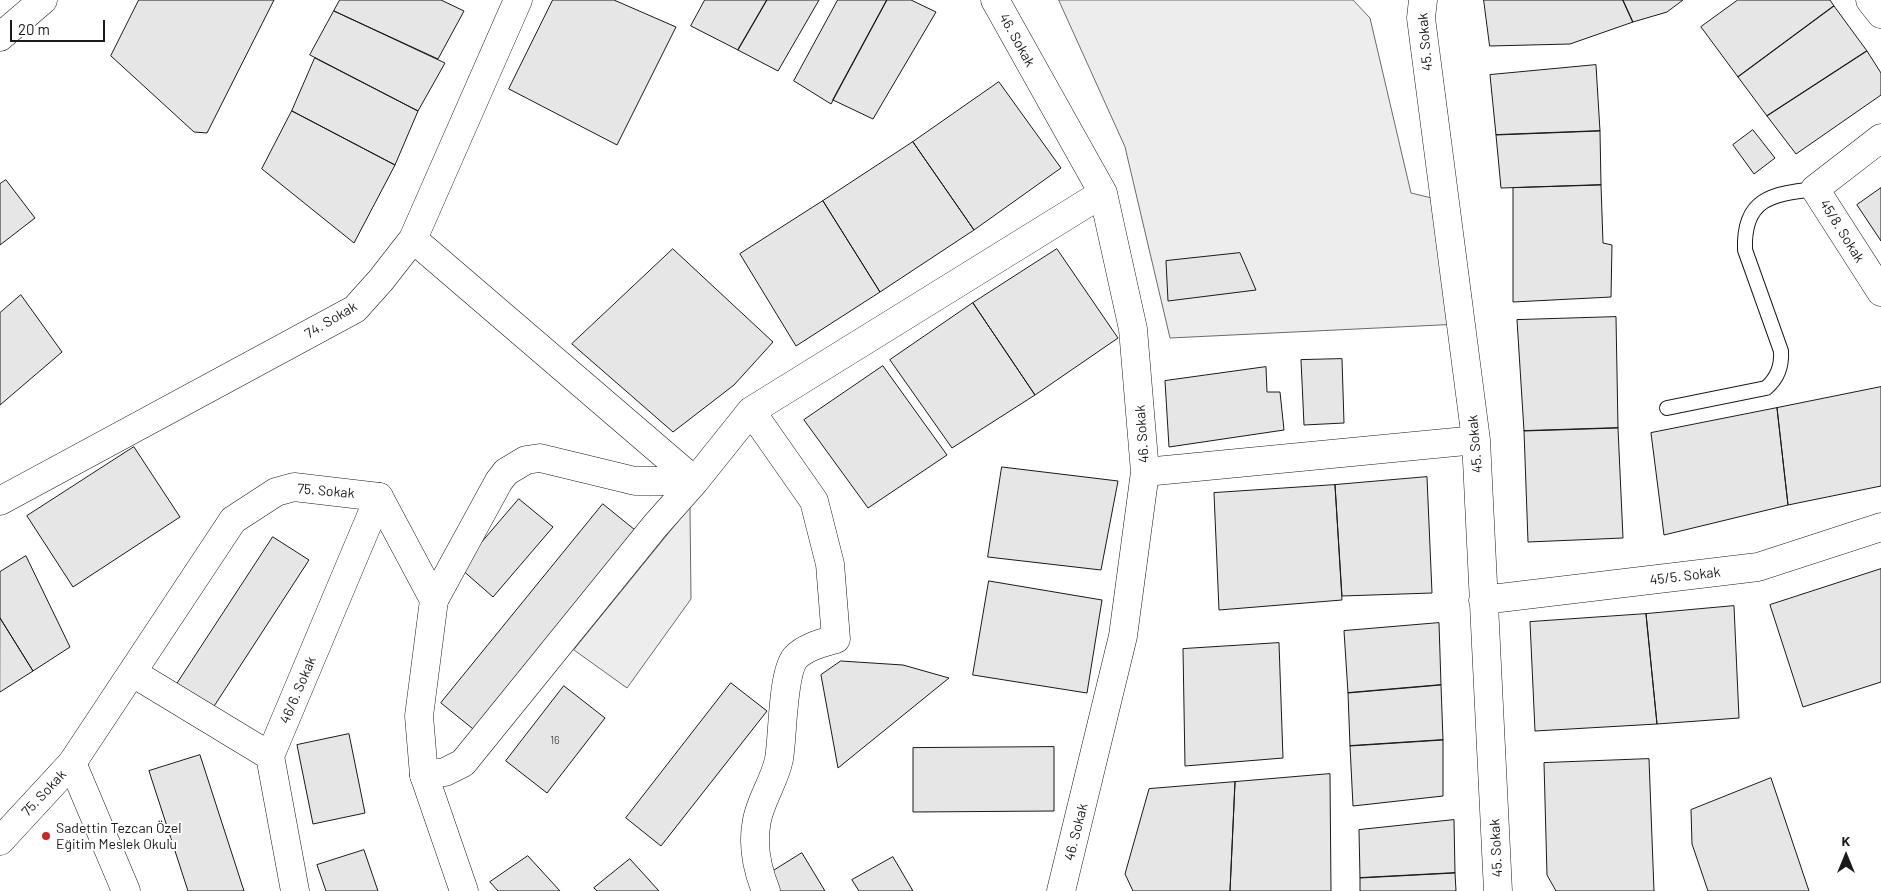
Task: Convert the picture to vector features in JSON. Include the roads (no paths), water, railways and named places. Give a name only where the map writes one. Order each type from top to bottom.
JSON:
[{"type":"street","points":[[0,37],[44,0]]},
{"type":"street","name":"74. Sokak","points":[[0,501],[355,308],[381,280],[413,239],[518,0]]},
{"type":"street","name":"46. Sokak","points":[[995,0],[1103,193],[1133,329],[1144,472],[1124,636],[1061,891]]},
{"type":"street","name":"45. Sokak","points":[[1423,0],[1420,18],[1476,440],[1498,891]]},
{"type":"street","points":[[1870,0],[1881,14]]},
{"type":"street","name":"45/8. Sokak","points":[[1881,138],[1816,189],[1881,292]]},
{"type":"street","points":[[424,775],[445,772],[463,763],[751,411],[1103,193]]},
{"type":"street","points":[[413,239],[695,481]]},
{"type":"street","points":[[751,411],[814,501],[830,564],[836,639],[814,645],[795,659],[788,678],[778,761],[757,820],[755,846],[758,872],[766,891]]},
{"type":"street","points":[[1144,472],[1476,440]]},
{"type":"street","points":[[464,891],[424,775],[419,716],[434,600],[499,481],[506,472],[526,460],[540,458],[636,481],[695,481]]},
{"type":"street","name":"75. Sokak","points":[[0,841],[72,763],[233,520],[276,492],[294,487],[379,497]]},
{"type":"street","points":[[379,497],[434,600]]},
{"type":"street","name":"46/6. Sokak","points":[[270,756],[379,497]]},
{"type":"street","name":"45/5. Sokak","points":[[1483,600],[1758,567],[1881,527]]},
{"type":"street","points":[[133,673],[270,756],[295,891]]},
{"type":"street","points":[[72,763],[126,891]]},
{"type":"lane","points":[[1667,408],[1766,388],[1773,382],[1782,362],[1781,350],[1745,250],[1744,237],[1754,212],[1768,198],[1784,192],[1816,189]]},
{"type":"place","name":"Sadettin Tezcan Özel Eğitim Meslek Okulu","points":[[46,836]]}]
